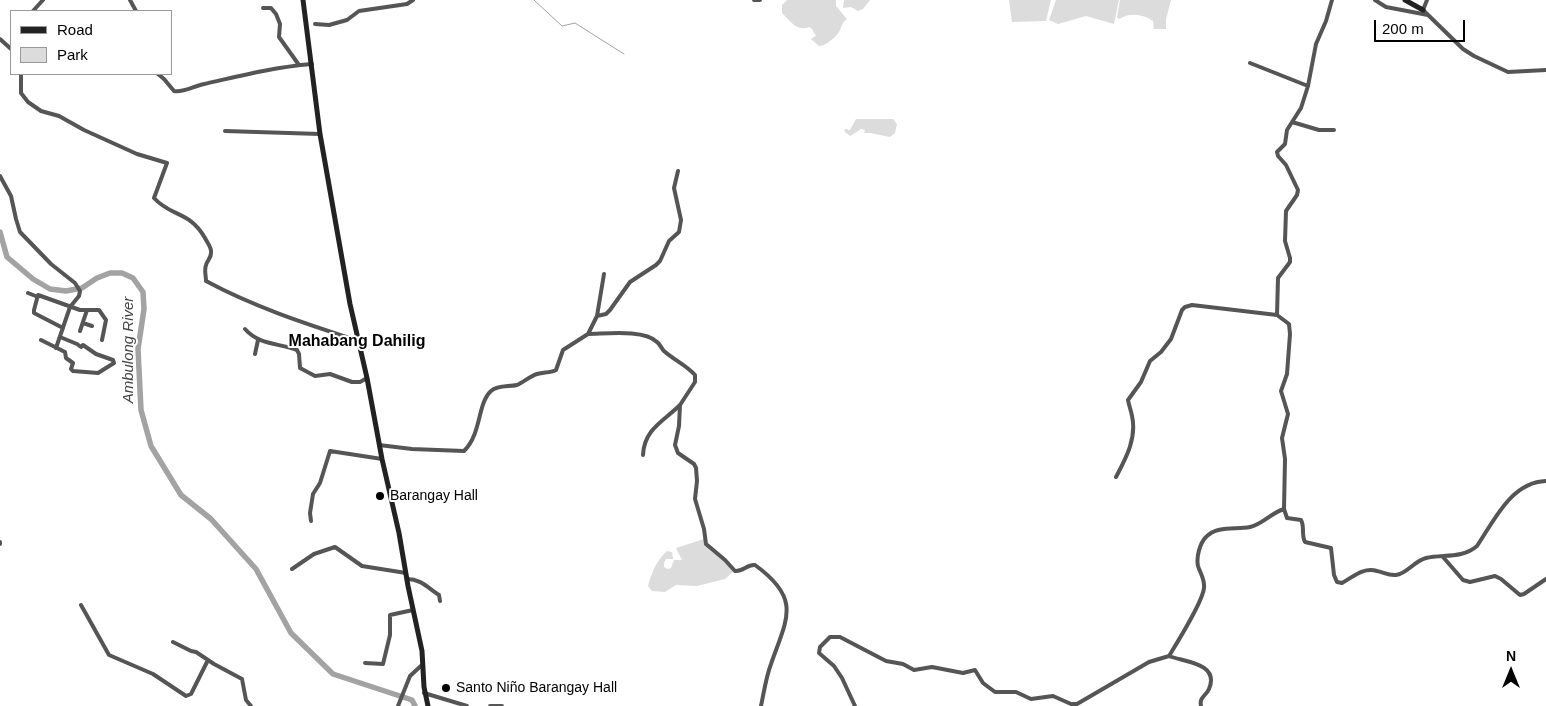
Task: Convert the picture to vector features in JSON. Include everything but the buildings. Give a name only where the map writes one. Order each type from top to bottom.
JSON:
[{"type":"street","points":[[34,10],[43,0]]},
{"type":"street","points":[[303,0],[311,23],[312,64],[320,134],[350,304],[368,378],[382,459],[399,533],[422,651],[424,693],[428,706]]},
{"type":"street","points":[[311,23],[332,24],[347,20],[359,10],[407,4],[413,0]]},
{"type":"street","points":[[754,0],[760,0]]},
{"type":"street","points":[[1277,315],[1278,278],[1287,266],[1290,258],[1285,241],[1286,211],[1298,194],[1298,190],[1286,165],[1277,152],[1285,144],[1287,130],[1301,108],[1308,86],[1316,44],[1326,21],[1332,0]]},
{"type":"street","points":[[1375,0],[1386,7],[1425,12]]},
{"type":"street","points":[[1405,0],[1425,12],[1463,49],[1508,72],[1546,70]]},
{"type":"street","points":[[1425,12],[1427,0]]},
{"type":"street","points":[[263,8],[273,10],[280,24],[279,36],[299,65]]},
{"type":"street","points":[[0,39],[9,44]]},
{"type":"street","points":[[1250,63],[1308,86]]},
{"type":"street","points":[[160,75],[174,90],[181,91],[299,65],[312,64]]},
{"type":"street","points":[[21,75],[21,93],[28,102],[41,111],[59,116],[84,130],[137,154],[168,163],[154,198],[160,205],[187,217],[201,231],[212,250],[211,257],[206,265],[206,281],[285,316],[359,340]]},
{"type":"street","points":[[1292,122],[1319,130],[1334,130]]},
{"type":"street","points":[[225,131],[320,134]]},
{"type":"street","points":[[597,316],[606,314],[634,278],[660,261],[669,241],[679,232],[681,220],[674,188],[678,171]]},
{"type":"street","points":[[0,176],[11,196],[22,235],[76,284],[80,291],[79,296],[70,307],[56,348]]},
{"type":"street","points":[[380,445],[412,449],[464,451],[474,438],[486,399],[492,390],[497,387],[518,384],[534,375],[556,370],[563,350],[588,334],[597,316],[604,274]]},
{"type":"street","points":[[28,292],[47,297],[70,307],[86,310],[98,309],[106,319],[102,340]]},
{"type":"street","points":[[38,296],[34,312],[64,328]]},
{"type":"street","points":[[1116,477],[1125,462],[1132,438],[1132,415],[1128,400],[1141,382],[1150,361],[1161,352],[1171,339],[1182,310],[1185,307],[1198,305],[1277,315],[1289,324],[1287,374],[1280,391],[1288,414],[1282,438],[1285,460],[1284,509],[1288,518],[1302,520],[1303,539],[1305,542],[1331,548],[1335,580],[1340,583],[1353,575],[1365,571],[1372,570],[1395,575],[1406,571],[1422,560],[1466,553],[1474,549],[1512,496],[1529,485],[1546,481]]},
{"type":"street","points":[[80,332],[86,310]]},
{"type":"street","points":[[83,323],[92,326]]},
{"type":"street","points":[[245,329],[258,340],[297,350],[300,368],[311,375],[330,374],[352,382],[360,382],[368,378]]},
{"type":"street","points":[[588,334],[634,334],[649,337],[657,342],[664,351],[682,362],[695,375],[695,382],[680,405],[648,434],[644,442],[643,455]]},
{"type":"street","points":[[41,340],[65,352],[66,358],[73,363],[71,370],[75,372],[98,373],[114,363],[113,360],[96,354],[83,345],[81,347],[60,337]]},
{"type":"street","points":[[254,354],[258,340]]},
{"type":"street","points":[[680,405],[680,426],[676,450],[694,464],[696,468],[695,499],[704,528],[706,544],[725,560],[734,571],[740,571],[755,565],[777,585],[785,598],[787,620],[770,667],[761,706]]},
{"type":"street","points":[[311,521],[310,513],[313,494],[320,483],[330,451],[382,459]]},
{"type":"street","points":[[1169,656],[1202,596],[1204,583],[1198,560],[1204,538],[1219,529],[1256,526],[1272,513],[1284,509]]},
{"type":"street","points":[[292,569],[314,554],[335,547],[362,566],[406,576],[422,582],[439,595],[440,601]]},
{"type":"street","points":[[1443,557],[1463,580],[1470,582],[1496,576],[1520,595],[1546,579]]},
{"type":"street","points":[[81,605],[109,656],[153,674],[186,696],[190,694],[208,660]]},
{"type":"street","points":[[365,663],[383,664],[390,635],[390,615],[413,610]]},
{"type":"street","points":[[855,706],[842,678],[834,666],[819,653],[820,647],[830,637],[840,637],[886,661],[903,664],[914,670],[932,667],[963,673],[975,670],[983,683],[995,692],[1018,692],[1030,699],[1053,696],[1073,704],[1077,704],[1149,662],[1169,656],[1200,665],[1209,672],[1210,685],[1208,691],[1201,699],[1201,706]]},
{"type":"street","points":[[173,642],[196,652],[242,680],[246,700],[251,706]]},
{"type":"street","points":[[398,704],[410,676],[423,664]]},
{"type":"street","points":[[424,693],[467,706]]},
{"type":"street","points":[[490,706],[502,706]]},
{"type":"green space","points":[[787,0],[836,0],[836,6],[847,19],[835,37],[819,46],[811,39],[816,36],[812,29],[809,27],[797,27],[782,13],[782,5]]},
{"type":"green space","points":[[844,0],[870,0],[863,9],[858,11],[851,7],[843,8]]},
{"type":"green space","points":[[1009,0],[1051,0],[1046,21],[1012,22]]},
{"type":"green space","points":[[1056,0],[1119,0],[1114,24],[1086,16],[1058,24],[1049,20]]},
{"type":"green space","points":[[1120,0],[1171,0],[1166,19],[1166,29],[1154,29],[1153,21],[1141,15],[1127,15],[1119,19],[1117,17]]},
{"type":"green space","points":[[856,119],[893,119],[897,124],[895,133],[890,137],[864,133],[865,130],[861,129],[850,136],[844,131],[845,129],[850,130]]},
{"type":"green space","points":[[704,539],[734,571],[725,579],[697,586],[676,585],[665,592],[652,591],[648,586],[655,567],[667,551],[672,552],[673,559],[666,559],[664,563],[664,567],[668,569],[671,568],[674,560],[682,560],[676,548]]},
{"type":"waterway","points":[[534,0],[562,26],[575,23],[624,54]]},
{"type":"waterway","name":"Ambulong River","points":[[0,232],[7,257],[33,279],[50,289],[66,291],[82,288],[97,278],[110,273],[122,273],[133,278],[143,292],[144,309],[138,349],[141,410],[151,446],[181,495],[211,519],[256,569],[291,633],[333,674],[412,700],[415,706]]},
{"type":"place","name":"Barangay Hall","points":[[380,496]]},
{"type":"place","name":"Santo Niño Barangay Hall","points":[[446,688]]},
{"type":"district","name":"Mahabang Dahilig","points":[[357,342]]}]
